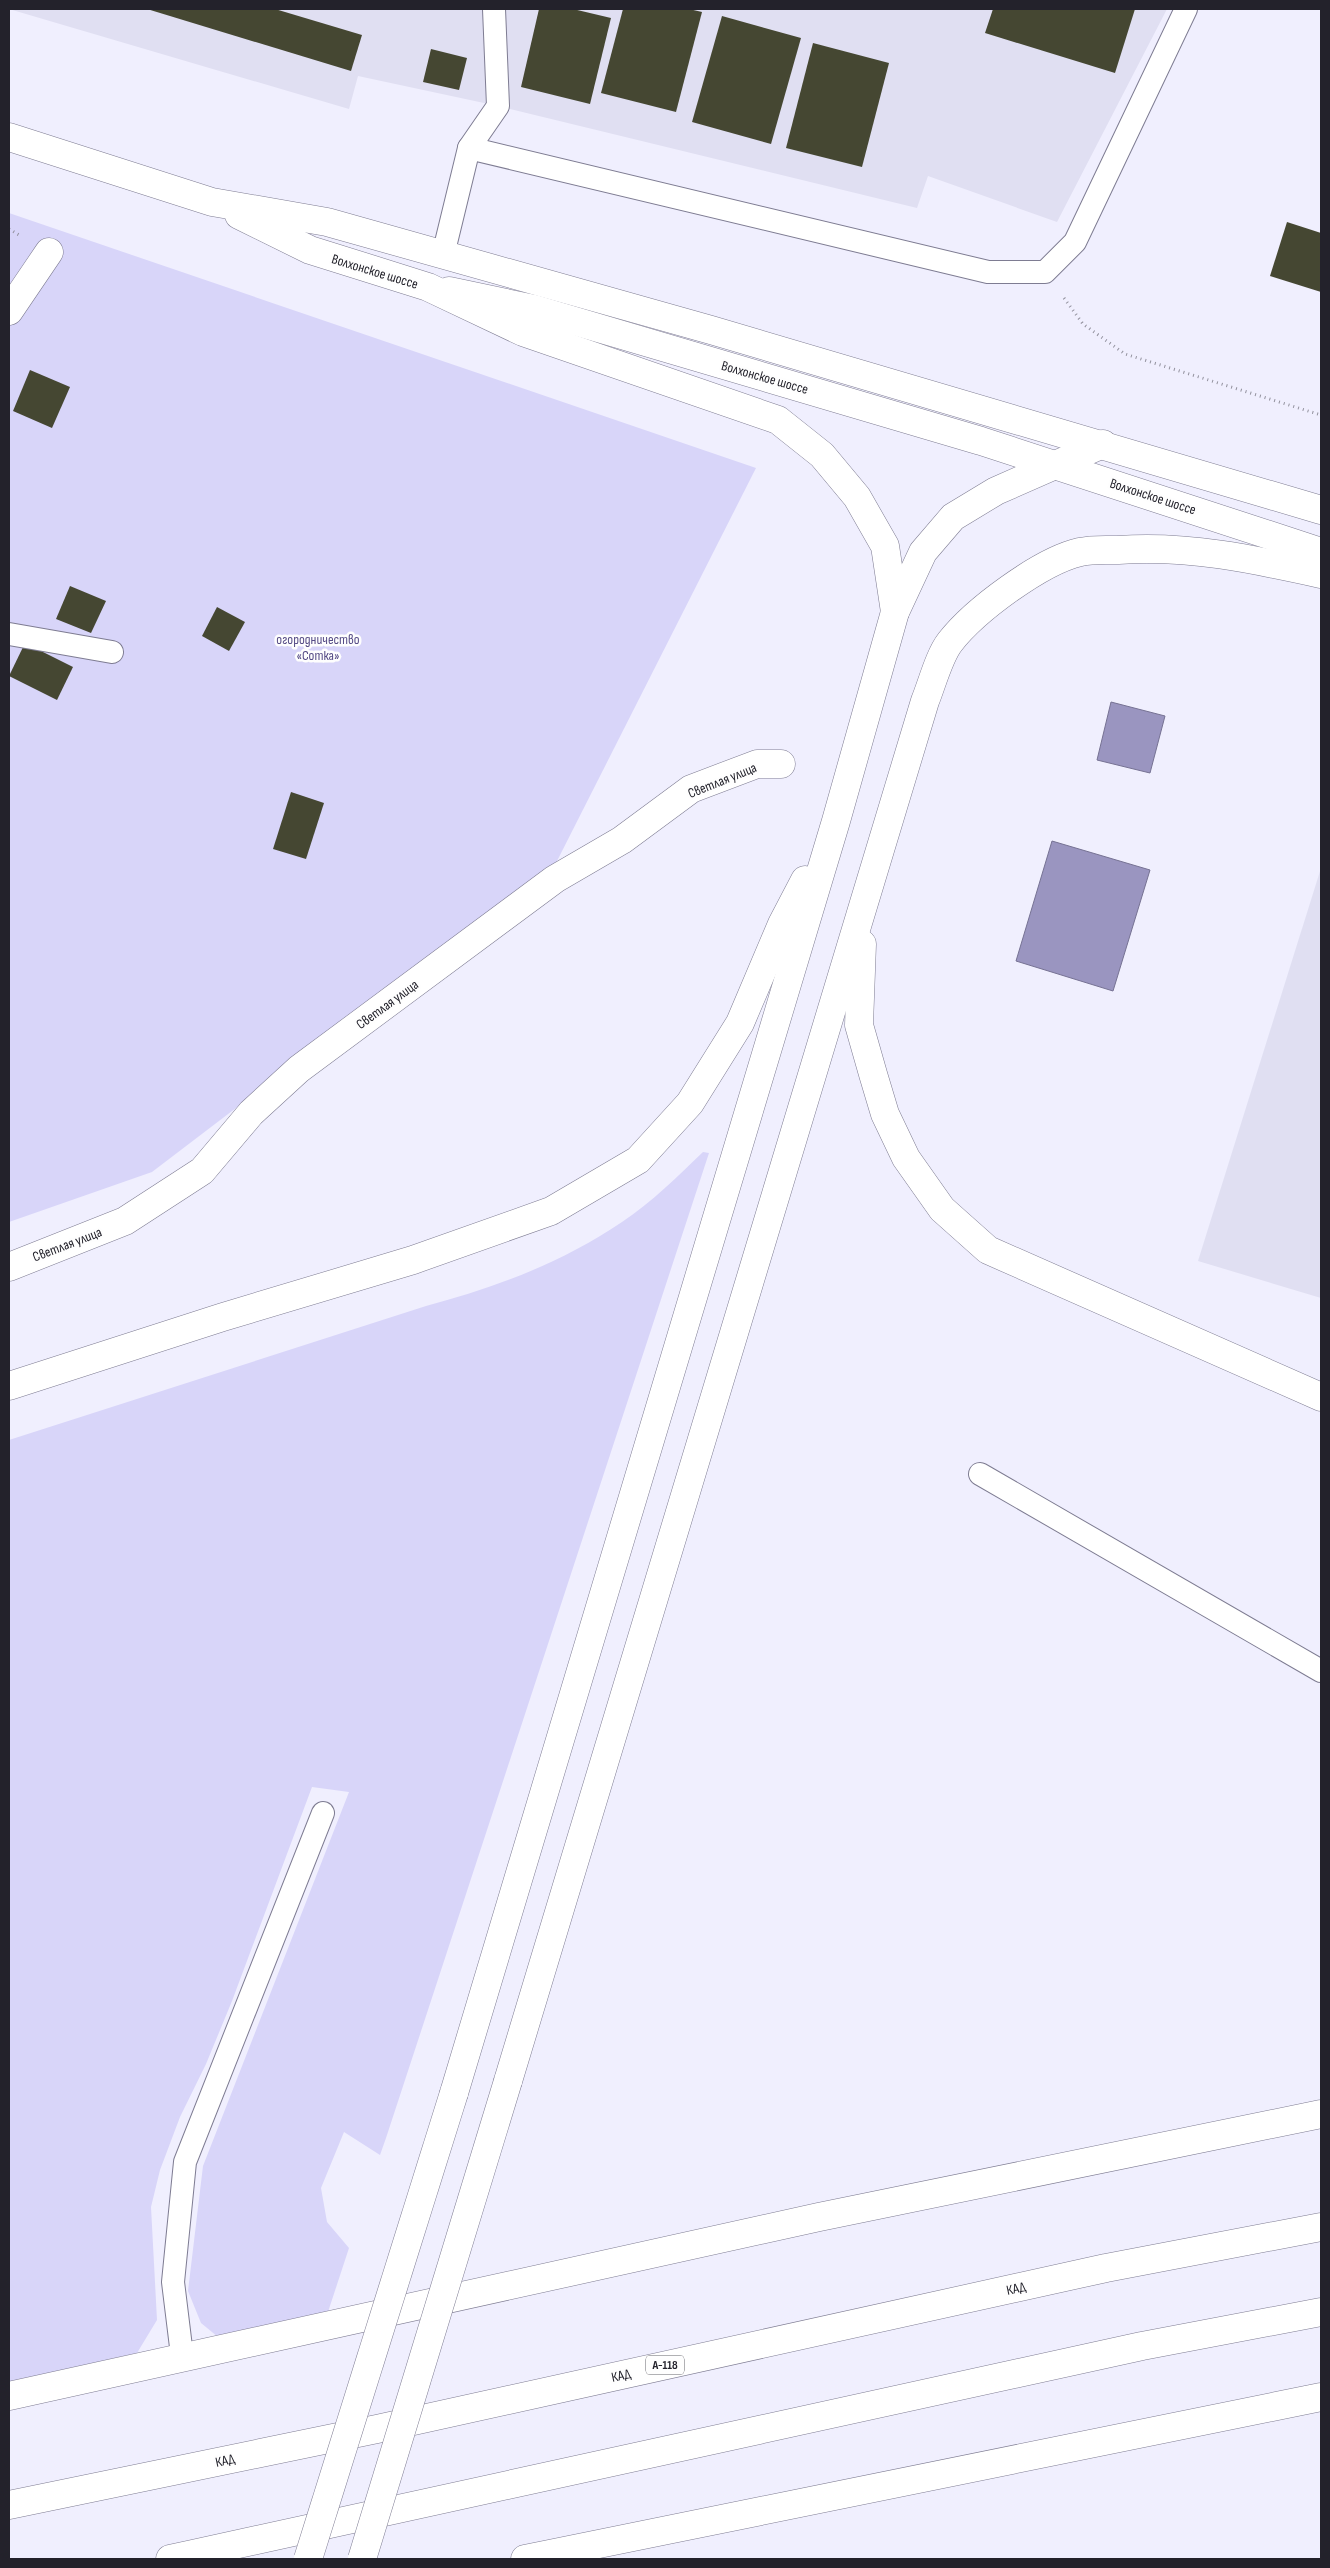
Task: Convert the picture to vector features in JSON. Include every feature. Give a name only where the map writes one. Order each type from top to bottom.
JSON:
[{"type":"main road","name":"Волхонское шоссе","points":[[9,137],[212,202],[326,222],[702,327],[1321,510]]},
{"type":"main road","name":"Волхонское шоссе","points":[[212,202],[310,250],[428,287],[534,309],[1057,464],[1321,552]]},
{"type":"main road","points":[[9,311],[49,252]]},
{"type":"main road","points":[[428,287],[522,332],[778,420],[822,455],[857,497],[885,546],[895,612]]},
{"type":"main road","points":[[308,2559],[454,2093],[836,821],[895,612],[923,552],[953,517],[996,492],[1103,444]]},
{"type":"main road","points":[[362,2559],[925,701],[949,643],[976,613],[1007,590],[1044,568],[1080,552],[1157,547],[1230,554],[1321,574]]},
{"type":"main road","name":"Светлая улица","points":[[9,1267],[125,1221],[202,1171],[251,1113],[299,1069],[555,879],[622,840],[691,789],[757,764],[781,764]]},
{"type":"main road","points":[[9,1386],[214,1319],[413,1260],[551,1211],[638,1160],[690,1102],[740,1023],[782,924],[836,821]]},
{"type":"main road","points":[[864,907],[859,1025],[885,1114],[906,1158],[942,1209],[988,1250],[1321,1397]]},
{"type":"main road","points":[[9,2396],[829,2215],[1321,2114]]},
{"type":"main road","name":"КАД","points":[[9,2506],[377,2429],[1106,2268],[1321,2227]]},
{"type":"main road","points":[[170,2559],[1142,2346],[1321,2312]]},
{"type":"main road","points":[[526,2559],[1321,2397]]},
{"type":"lane","points":[[443,255],[469,148],[498,106],[494,9]]},
{"type":"lane","points":[[469,148],[988,272],[1045,272],[1075,242],[1186,9]]},
{"type":"lane","points":[[9,634],[112,652]]},
{"type":"lane","points":[[980,1474],[1321,1671]]},
{"type":"lane","points":[[181,2347],[173,2282],[184,2162],[323,1813]]},
{"type":"path","points":[[1082,324],[1125,354],[1321,416]]},
{"type":"shaded area","points":[[9,9],[1167,9],[1057,222],[928,176],[917,208],[498,106],[358,76],[349,109]]},
{"type":"shaded area","points":[[1111,702],[1165,716],[1150,773],[1097,760]]},
{"type":"shaded area","points":[[1052,841],[1150,870],[1113,991],[1016,961]]},
{"type":"shaded area","points":[[1321,868],[1321,1298],[1198,1261]]},
{"type":"green space","name":"огородничество «Сотка»","points":[[9,213],[756,468],[555,865],[152,1172],[9,1222]]},
{"type":"green space","points":[[703,1152],[709,1153],[380,2155],[344,2132],[321,2188],[327,2222],[349,2248],[327,2315],[218,2337],[201,2323],[188,2291],[203,2166],[349,1792],[312,1787],[232,2001],[206,2064],[180,2117],[160,2170],[151,2207],[157,2320],[137,2353],[9,2382],[9,1440],[477,1291],[528,1272],[576,1249],[622,1222],[654,1197]]},
{"type":"building","points":[[147,9],[275,9],[362,35],[351,71]]},
{"type":"building","points":[[539,9],[573,9],[611,18],[590,104],[521,87]]},
{"type":"building","points":[[623,9],[689,9],[702,12],[676,112],[601,93]]},
{"type":"building","points":[[993,9],[1135,9],[1115,73],[985,33]]},
{"type":"building","points":[[722,16],[801,38],[771,144],[692,122]]},
{"type":"building","points":[[813,43],[889,63],[862,167],[786,148]]},
{"type":"building","points":[[431,49],[467,58],[459,90],[423,82]]},
{"type":"building","points":[[1287,222],[1321,233],[1321,292],[1270,276]]},
{"type":"building","points":[[30,370],[70,387],[52,428],[13,411]]},
{"type":"building","points":[[70,586],[106,601],[91,633],[56,619]]},
{"type":"building","points":[[217,607],[245,622],[229,651],[202,636]]},
{"type":"building","points":[[25,643],[73,667],[57,700],[9,676]]},
{"type":"building","points":[[291,792],[324,803],[306,859],[273,849]]}]
